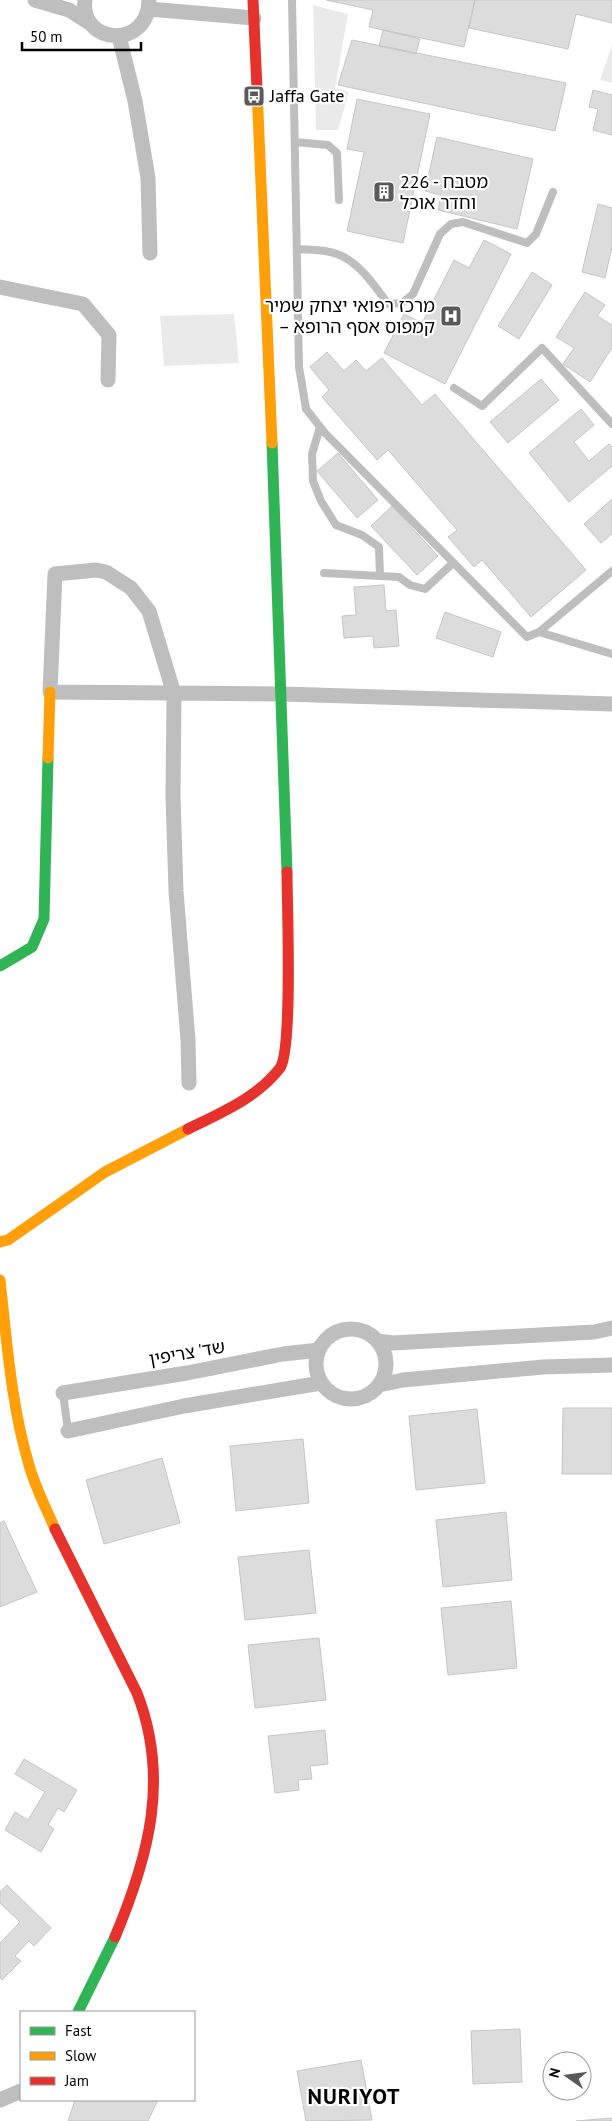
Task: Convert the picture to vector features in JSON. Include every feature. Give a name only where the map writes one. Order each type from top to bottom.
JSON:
[{"type":"street","points":[[35,0],[69,10],[103,33],[119,36],[130,34],[139,28],[146,20],[149,5],[254,18]]},
{"type":"street","points":[[85,0],[86,14],[91,24]]},
{"type":"street","points":[[0,1242],[15,1236],[105,1172],[242,1102],[265,1083],[281,1066],[288,1023],[282,694],[253,0]]},
{"type":"street","points":[[119,36],[135,102],[148,178],[150,252]]},
{"type":"street","points":[[0,287],[83,304],[109,335],[108,380]]},
{"type":"street","points":[[0,966],[32,946],[44,919],[55,574],[96,570],[106,572],[131,588],[149,611],[174,694],[173,796],[176,892],[188,1040],[189,1083]]},
{"type":"street","points":[[50,692],[282,694],[612,704]]},
{"type":"street","points":[[0,1280],[13,1398],[30,1470],[66,1553],[128,1675],[146,1720],[154,1755],[155,1787],[148,1838],[132,1893],[106,1959],[79,2011]]},
{"type":"street","points":[[377,1341],[393,1343],[594,1332],[612,1328]]},
{"type":"street","points":[[345,1330],[356,1330],[367,1334],[377,1341],[383,1351],[386,1362],[384,1374],[379,1385],[366,1396],[349,1400],[328,1392],[316,1373],[316,1361],[319,1350],[325,1341],[334,1334],[345,1330]]},
{"type":"street","name":"שד' צריפין","points":[[62,1393],[186,1374],[283,1354],[319,1350]]},
{"type":"street","points":[[379,1385],[403,1380],[543,1367],[612,1365]]},
{"type":"street","points":[[68,1431],[184,1406],[321,1383]]},
{"type":"street","points":[[0,2100],[20,2091]]},
{"type":"lane","points":[[292,0],[299,367],[306,409],[320,427],[527,637],[539,632],[612,571]]},
{"type":"lane","points":[[295,142],[328,145],[336,153],[338,200]]},
{"type":"lane","points":[[297,249],[324,250],[338,254],[352,263],[388,304],[402,303],[413,294],[440,234],[451,224],[462,222],[528,243],[536,234],[553,192]]},
{"type":"lane","points":[[454,388],[482,406],[542,348],[612,424]]},
{"type":"lane","points":[[320,427],[312,454],[313,481],[321,501],[336,525],[362,535],[379,547],[380,576]]},
{"type":"lane","points":[[324,573],[399,577],[410,585],[425,589],[453,563]]},
{"type":"lane","points":[[539,632],[612,654]]},
{"type":"lane","points":[[62,1393],[68,1431]]},
{"type":"shaded area","points":[[313,5],[348,14],[335,88],[349,92],[338,130],[316,130]]},
{"type":"shaded area","points":[[612,45],[612,83],[600,80]]},
{"type":"shaded area","points":[[234,314],[239,363],[164,366],[160,316]]},
{"type":"building","points":[[326,0],[475,0],[464,47],[369,27],[373,10]]},
{"type":"building","points":[[475,0],[612,0],[612,23],[576,14],[568,49],[469,28]]},
{"type":"building","points":[[383,30],[420,39],[416,54],[379,46]]},
{"type":"building","points":[[352,40],[566,83],[555,131],[338,85]]},
{"type":"building","points":[[593,90],[612,95],[612,135],[593,130],[598,109],[589,107]]},
{"type":"building","name":"226 - מטבח וחדר אוכל","points":[[357,99],[430,114],[403,243],[347,231],[364,152],[347,149]]},
{"type":"building","points":[[437,137],[533,159],[517,229],[438,210],[441,195],[425,191]]},
{"type":"building","points":[[598,204],[612,208],[612,247],[605,278],[582,272]]},
{"type":"building","points":[[484,240],[511,254],[445,384],[384,353],[404,314],[422,323],[454,260],[469,268]]},
{"type":"building","points":[[532,272],[552,285],[519,339],[498,326]]},
{"type":"building","points":[[585,292],[605,305],[597,316],[612,325],[612,348],[590,382],[563,364],[574,348],[556,337]]},
{"type":"building","points":[[327,352],[344,371],[356,360],[366,371],[382,358],[422,405],[435,394],[586,570],[531,617],[482,560],[474,567],[448,537],[457,530],[388,450],[377,460],[322,397],[329,390],[310,367]]},
{"type":"building","points":[[541,379],[559,400],[508,443],[490,422]]},
{"type":"building","points":[[581,409],[594,425],[574,442],[589,461],[609,444],[612,447],[612,466],[569,502],[529,453]]},
{"type":"building","points":[[338,453],[378,500],[357,518],[317,471]]},
{"type":"building","points":[[612,499],[612,534],[601,543],[584,524]]},
{"type":"building","points":[[392,506],[438,556],[417,575],[371,526]]},
{"type":"building","points":[[384,585],[386,611],[396,610],[399,646],[374,648],[373,636],[344,638],[342,616],[356,615],[354,587]]},
{"type":"building","points":[[445,612],[501,632],[493,657],[436,638]]},
{"type":"building","points":[[563,1408],[612,1408],[612,1474],[562,1474]]},
{"type":"building","points":[[477,1409],[485,1483],[416,1490],[409,1416]]},
{"type":"building","points":[[303,1439],[309,1503],[236,1511],[230,1446]]},
{"type":"building","points":[[162,1458],[180,1523],[104,1544],[86,1480]]},
{"type":"building","points":[[506,1512],[512,1580],[443,1587],[436,1520]]},
{"type":"building","points":[[4,1521],[37,1592],[0,1607],[0,1523]]},
{"type":"building","points":[[309,1550],[316,1613],[245,1620],[238,1557]]},
{"type":"building","points":[[511,1601],[517,1668],[448,1675],[441,1608]]},
{"type":"building","points":[[319,1638],[326,1700],[255,1708],[248,1645]]},
{"type":"building","points":[[325,1730],[328,1764],[310,1766],[312,1779],[298,1780],[299,1790],[275,1793],[268,1736]]},
{"type":"building","points":[[24,1759],[77,1790],[64,1812],[58,1808],[48,1825],[54,1829],[41,1852],[5,1830],[15,1812],[28,1820],[45,1792],[15,1774]]},
{"type":"building","points":[[7,1885],[51,1928],[34,1946],[29,1941],[15,1956],[21,1961],[2,1980],[0,1978],[0,1943],[20,1922],[0,1903],[0,1892]]},
{"type":"building","points":[[520,2029],[522,2082],[473,2084],[471,2031]]},
{"type":"building","points":[[361,2060],[372,2120],[306,2121],[297,2071]]},
{"type":"building","points":[[75,2101],[158,2101],[148,2121],[68,2121]]},
{"type":"building","points":[[612,2118],[612,2121],[576,2121]]},
{"type":"traffic: fast","points":[[272,443],[287,872]]},
{"type":"traffic: fast","points":[[0,966],[32,947],[44,919],[48,758]]},
{"type":"traffic: fast","points":[[78,2011],[115,1937]]},
{"type":"traffic: slow","points":[[257,89],[272,443]]},
{"type":"traffic: slow","points":[[48,758],[50,692]]},
{"type":"traffic: slow","points":[[0,1242],[8,1240],[105,1172],[188,1129]]},
{"type":"traffic: slow","points":[[0,1280],[10,1373],[18,1420],[34,1481],[55,1529]]},
{"type":"traffic: jam","points":[[253,0],[257,89]]},
{"type":"traffic: jam","points":[[188,1129],[237,1104],[271,1079],[280,1068],[287,1034],[287,872]]},
{"type":"traffic: jam","points":[[55,1529],[137,1693],[147,1725],[152,1756],[154,1786],[146,1847],[127,1907],[115,1937]]},
{"type":"place","name":"Jaffa Gate","points":[[254,96]]},
{"type":"place","name":"226 - מטבח וחדר אוכל","points":[[384,192]]},
{"type":"place","name":"מרכז רפואי יצחק שמיר – קמפוס אסף הרופא","points":[[451,316]]},
{"type":"district","name":"NURIYOT","points":[[354,2096]]}]
